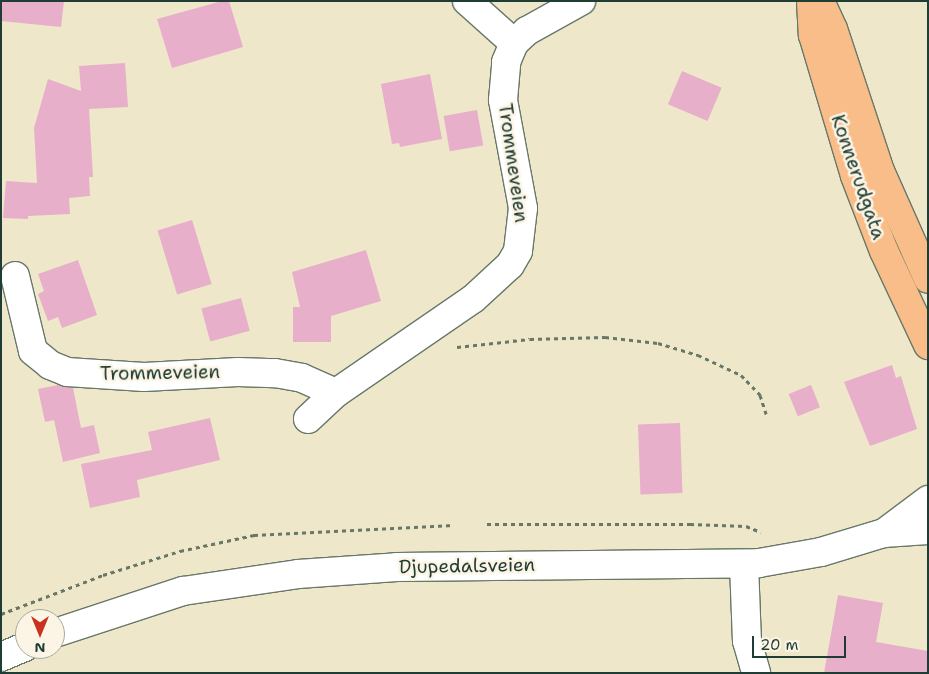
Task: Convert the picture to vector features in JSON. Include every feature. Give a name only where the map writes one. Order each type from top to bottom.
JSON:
[{"type":"main road","name":"Konnerudgata","points":[[812,1],[813,35],[855,176],[884,251],[928,345]]},
{"type":"main road","name":"Konnerudgata","points":[[820,1],[833,29],[880,171],[928,279]]},
{"type":"street","points":[[467,1],[514,43],[540,21],[581,1]]},
{"type":"street","name":"Trommeveien","points":[[308,419],[336,393],[491,285],[510,265],[518,251],[523,208],[503,100],[506,62],[514,43]]},
{"type":"street","name":"Trommeveien","points":[[15,276],[32,351],[50,365],[67,372],[144,377],[238,372],[275,373],[302,378],[336,393]]},
{"type":"street","name":"Djupedalsveien","points":[[884,533],[928,500]]},
{"type":"street","name":"Djupedalsveien","points":[[65,631],[183,591],[298,574],[406,567],[744,564],[797,558],[884,533],[928,530]]},
{"type":"street","points":[[744,564],[747,641],[756,673]]},
{"type":"street","points":[[1,657],[15,651]]},
{"type":"path","points":[[418,335],[441,345],[464,347],[530,339],[604,337],[658,343],[698,355],[741,375],[760,395],[767,417]]},
{"type":"path","points":[[487,524],[746,526]]},
{"type":"building","points":[[1,1],[64,1],[61,27],[1,21]]},
{"type":"building","points":[[222,1],[229,1],[243,47],[172,68],[157,19]]},
{"type":"building","points":[[125,63],[128,107],[89,109],[93,177],[89,177],[90,196],[69,198],[70,214],[28,216],[28,219],[3,218],[6,181],[37,183],[34,128],[48,79],[81,91],[79,66]]},
{"type":"building","points":[[682,71],[722,88],[708,121],[668,104]]},
{"type":"building","points":[[430,74],[442,139],[400,147],[399,143],[392,144],[381,84]]},
{"type":"building","points":[[477,110],[483,145],[450,151],[444,116]]},
{"type":"building","points":[[192,220],[212,284],[177,295],[158,231]]},
{"type":"building","points":[[366,250],[381,301],[331,316],[331,342],[293,342],[293,307],[300,307],[292,272]]},
{"type":"building","points":[[78,260],[97,315],[62,328],[58,317],[48,321],[38,294],[44,291],[38,274]]},
{"type":"building","points":[[241,298],[250,331],[210,341],[201,309]]},
{"type":"building","points":[[892,365],[896,378],[901,376],[917,429],[870,446],[844,382]]},
{"type":"building","points":[[58,385],[73,388],[81,428],[94,425],[100,453],[63,462],[54,420],[45,422],[38,389]]},
{"type":"building","points":[[811,385],[820,407],[798,416],[789,394]]},
{"type":"building","points":[[210,418],[220,460],[137,480],[140,497],[90,508],[81,464],[152,450],[148,432]]},
{"type":"building","points":[[680,423],[682,493],[640,494],[638,424]]},
{"type":"building","points":[[838,595],[883,603],[876,642],[928,651],[928,673],[824,673]]}]
